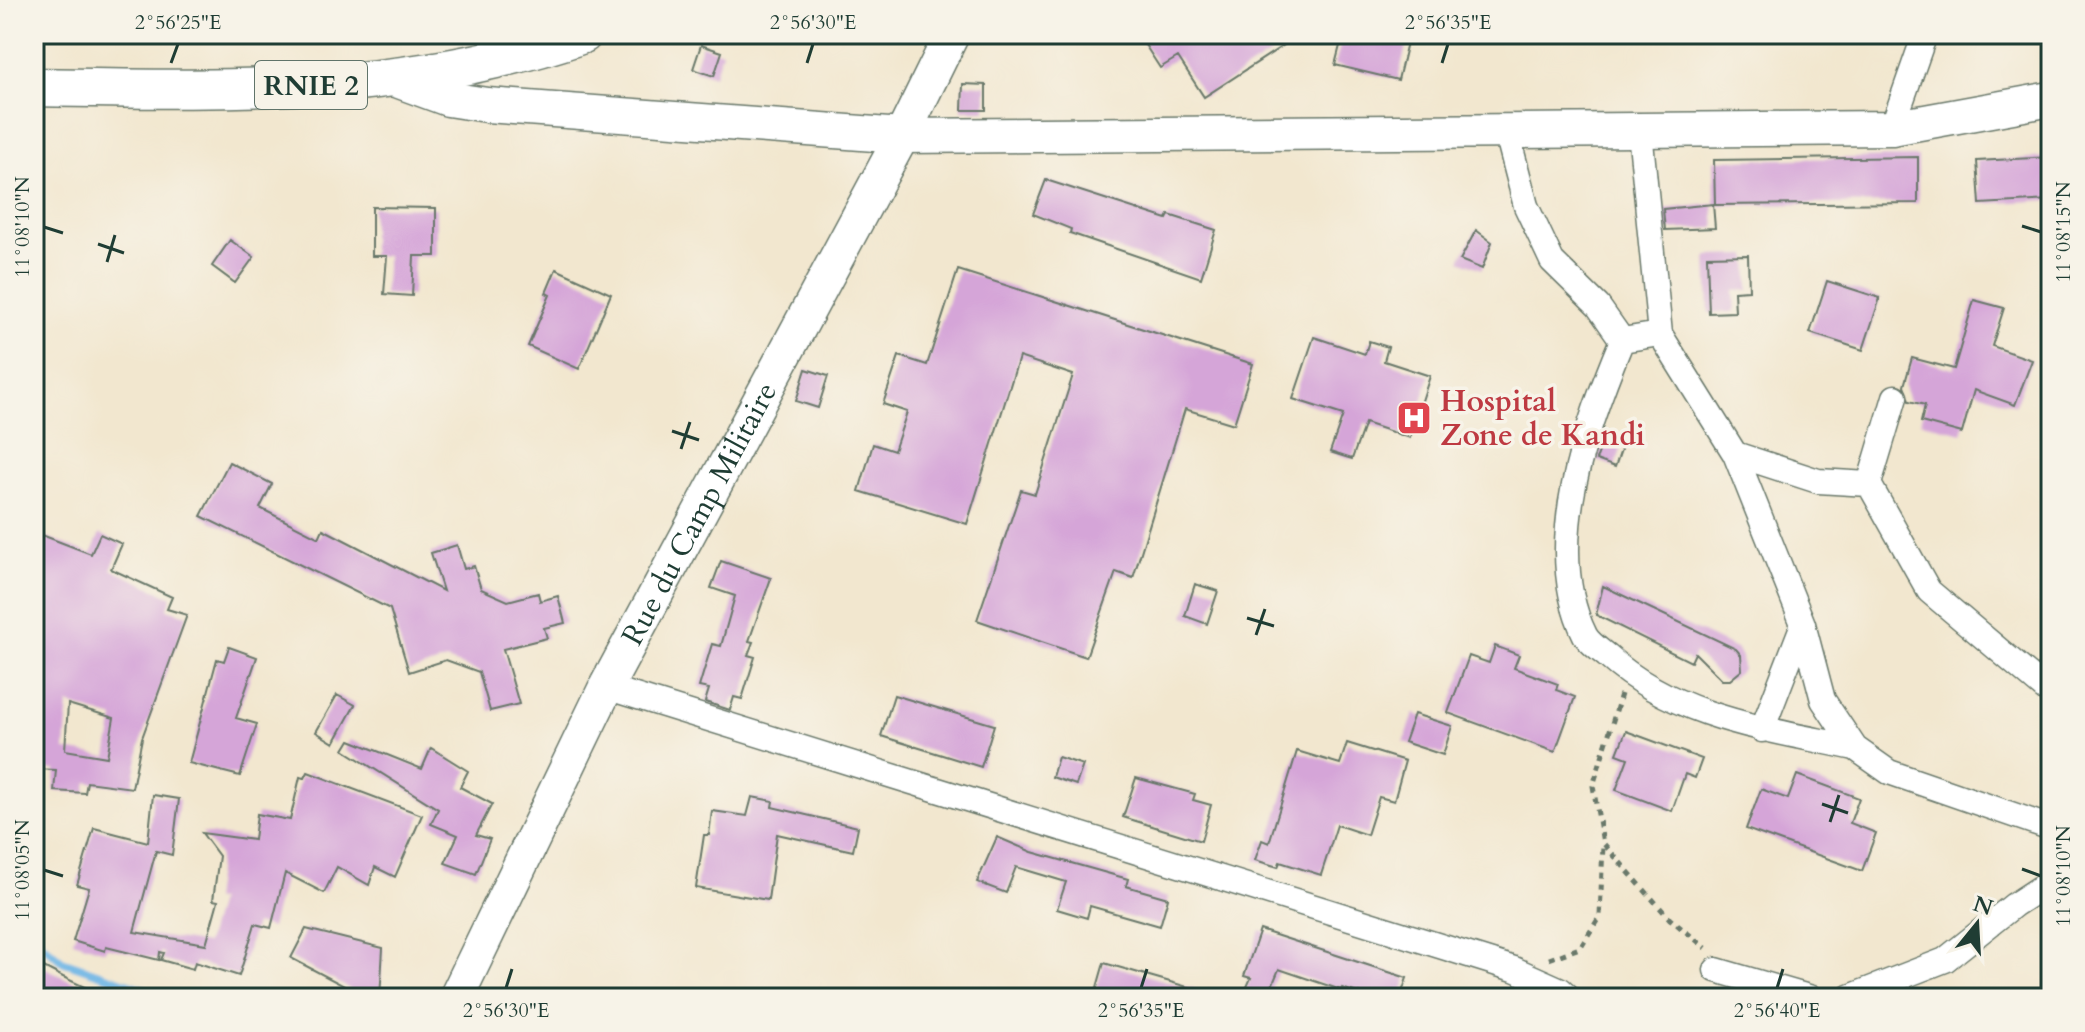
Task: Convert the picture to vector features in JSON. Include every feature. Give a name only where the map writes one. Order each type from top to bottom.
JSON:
[{"type":"main road","name":"RNIE 2","points":[[34,87],[206,90],[391,78],[493,62],[583,34]]},
{"type":"street","name":"Rue du Camp Militaire","points":[[456,998],[606,687],[902,136],[952,34]]},
{"type":"street","points":[[1892,128],[1925,34]]},
{"type":"street","points":[[391,78],[448,99],[487,105],[902,136],[1892,128],[2051,99]]},
{"type":"street","points":[[1640,131],[1651,213],[1660,334],[1735,454],[1803,624],[1823,700],[1855,748],[1889,772],[2051,828]]},
{"type":"street","points":[[1507,133],[1526,206],[1552,261],[1598,306],[1622,340]]},
{"type":"street","points":[[1622,340],[1660,334]]},
{"type":"street","points":[[1622,340],[1597,399],[1567,516],[1571,586],[1586,637],[1628,674],[1674,701],[1762,730],[1855,748]]},
{"type":"street","points":[[1895,397],[1869,484],[1929,591],[2051,694]]},
{"type":"street","points":[[1735,454],[1818,481],[1869,484]]},
{"type":"street","points":[[1762,730],[1803,624]]},
{"type":"street","points":[[606,687],[1514,969],[1561,990],[1570,998]]},
{"type":"street","points":[[1847,998],[1945,960],[2014,905],[2051,881]]},
{"type":"street","points":[[1716,970],[1812,998]]},
{"type":"path","points":[[34,232],[34,238]]},
{"type":"path","points":[[1514,969],[1580,948],[1600,916],[1603,843],[1593,786],[1628,674]]},
{"type":"path","points":[[1603,843],[1670,919],[1746,979]]},
{"type":"building","points":[[1138,34],[1301,34],[1204,97],[1178,57],[1160,68]]},
{"type":"building","points":[[1343,34],[1376,34],[1407,42],[1398,80],[1335,65]]},
{"type":"building","points":[[701,45],[722,52],[714,76],[693,69]]},
{"type":"building","points":[[963,84],[986,85],[986,110],[962,110]]},
{"type":"building","points":[[1918,157],[1918,203],[1715,205],[1714,160]]},
{"type":"building","points":[[2051,157],[2051,200],[1980,204],[1977,161]]},
{"type":"building","points":[[1046,180],[1167,219],[1169,215],[1216,230],[1201,278],[1070,233],[1071,229],[1033,214]]},
{"type":"building","points":[[1713,204],[1715,228],[1665,230],[1663,209]]},
{"type":"building","points":[[372,207],[436,208],[436,256],[414,256],[412,296],[384,294],[387,256],[372,256]]},
{"type":"building","points":[[1476,230],[1492,242],[1482,269],[1460,260]]},
{"type":"building","points":[[230,240],[254,257],[235,283],[212,266]]},
{"type":"building","points":[[1748,255],[1749,290],[1734,291],[1735,312],[1709,313],[1707,256]]},
{"type":"building","points":[[556,269],[611,294],[579,369],[528,346],[550,295],[546,293]]},
{"type":"building","points":[[958,270],[1253,364],[1234,424],[1185,409],[1133,578],[1116,572],[1086,657],[977,620],[1021,490],[1035,494],[1073,375],[1019,357],[967,524],[859,491],[873,444],[894,451],[907,412],[883,404],[899,356],[927,365]]},
{"type":"building","points":[[1827,281],[1880,298],[1863,350],[1810,333]]},
{"type":"building","points":[[1974,300],[2004,308],[1992,346],[2032,360],[2015,405],[1974,390],[1962,433],[1921,422],[1925,405],[1909,401],[1904,386],[1912,358],[1954,369]]},
{"type":"building","points":[[1314,337],[1365,354],[1369,341],[1388,347],[1384,361],[1430,376],[1410,438],[1365,423],[1352,459],[1330,452],[1343,415],[1293,399]]},
{"type":"building","points":[[806,369],[828,376],[818,408],[796,401]]},
{"type":"building","points":[[1604,438],[1623,444],[1615,467],[1596,460]]},
{"type":"building","points":[[229,462],[272,484],[260,508],[319,538],[323,529],[443,591],[431,553],[457,545],[464,569],[474,566],[481,589],[508,601],[538,593],[540,601],[558,596],[565,623],[544,628],[547,638],[503,649],[519,704],[490,711],[479,672],[446,660],[409,672],[390,609],[201,516]]},
{"type":"building","points":[[34,532],[91,554],[100,534],[122,544],[111,569],[172,597],[167,609],[187,615],[142,738],[132,788],[87,782],[85,793],[54,791],[56,770],[34,769]],"holes":[[[68,704],[114,718],[107,757],[65,750]]]},
{"type":"building","points":[[721,561],[771,578],[749,641],[753,642],[748,655],[755,657],[742,699],[734,697],[730,710],[705,702],[709,689],[699,687],[712,644],[721,646],[735,596],[711,588]]},
{"type":"building","points":[[1195,584],[1218,591],[1207,624],[1185,616]]},
{"type":"building","points":[[1603,586],[1736,649],[1741,655],[1742,670],[1730,680],[1722,680],[1695,653],[1691,662],[1596,615]]},
{"type":"building","points":[[1495,646],[1519,655],[1514,668],[1558,684],[1556,690],[1575,697],[1555,752],[1448,713],[1469,656],[1489,663]]},
{"type":"building","points":[[229,647],[257,657],[236,718],[257,724],[240,776],[189,763],[217,659],[224,661]]},
{"type":"building","points":[[337,695],[355,705],[334,743],[316,732]]},
{"type":"building","points":[[894,695],[994,725],[981,767],[881,736]]},
{"type":"building","points":[[1414,714],[1452,726],[1443,755],[1404,742]]},
{"type":"building","points":[[1626,731],[1702,759],[1695,778],[1685,774],[1672,811],[1616,790],[1628,758],[1617,754]]},
{"type":"building","points":[[350,740],[422,769],[431,748],[468,771],[460,787],[492,804],[476,835],[490,839],[476,874],[445,863],[458,835],[431,824],[438,809],[344,750]]},
{"type":"building","points":[[1347,743],[1405,761],[1394,801],[1379,797],[1367,835],[1337,825],[1321,875],[1280,862],[1278,867],[1255,860],[1262,840],[1269,843],[1297,751],[1340,764]]},
{"type":"building","points":[[1058,757],[1083,765],[1076,785],[1052,777]]},
{"type":"building","points":[[308,772],[422,815],[395,877],[375,867],[369,885],[337,867],[324,893],[285,873],[271,928],[255,924],[239,976],[195,962],[193,969],[161,960],[164,953],[160,952],[159,960],[106,947],[105,951],[73,941],[89,888],[77,885],[94,828],[148,842],[153,795],[179,799],[172,855],[156,851],[134,932],[206,944],[218,901],[213,900],[219,856],[202,833],[254,840],[257,814],[290,820],[300,777],[305,778]]},
{"type":"building","points":[[1797,775],[1859,798],[1850,823],[1876,833],[1862,871],[1746,829],[1761,789],[1788,799]]},
{"type":"building","points":[[1136,778],[1195,794],[1193,800],[1211,805],[1201,841],[1123,817]]},
{"type":"building","points":[[752,797],[773,801],[772,807],[858,827],[853,851],[777,834],[768,900],[696,888],[704,835],[709,835],[712,811],[747,816]]},
{"type":"building","points":[[997,837],[1032,852],[1128,879],[1126,886],[1168,898],[1160,926],[1090,906],[1087,918],[1057,909],[1066,882],[1016,867],[1006,893],[977,882]]},
{"type":"building","points":[[306,929],[383,948],[380,998],[348,998],[350,989],[291,958]]},
{"type":"building","points":[[1260,930],[1407,978],[1400,998],[1373,998],[1279,969],[1267,998],[1242,998],[1251,978],[1244,976]]},
{"type":"building","points":[[34,962],[63,977],[108,998],[34,998]]},
{"type":"building","points":[[1104,963],[1205,992],[1204,998],[1094,998]]},
{"type":"waterway","points":[[34,937],[62,961],[169,998]]},
{"type":"place","name":"Hospital Zone de Kandi","points":[[1414,418]]}]
